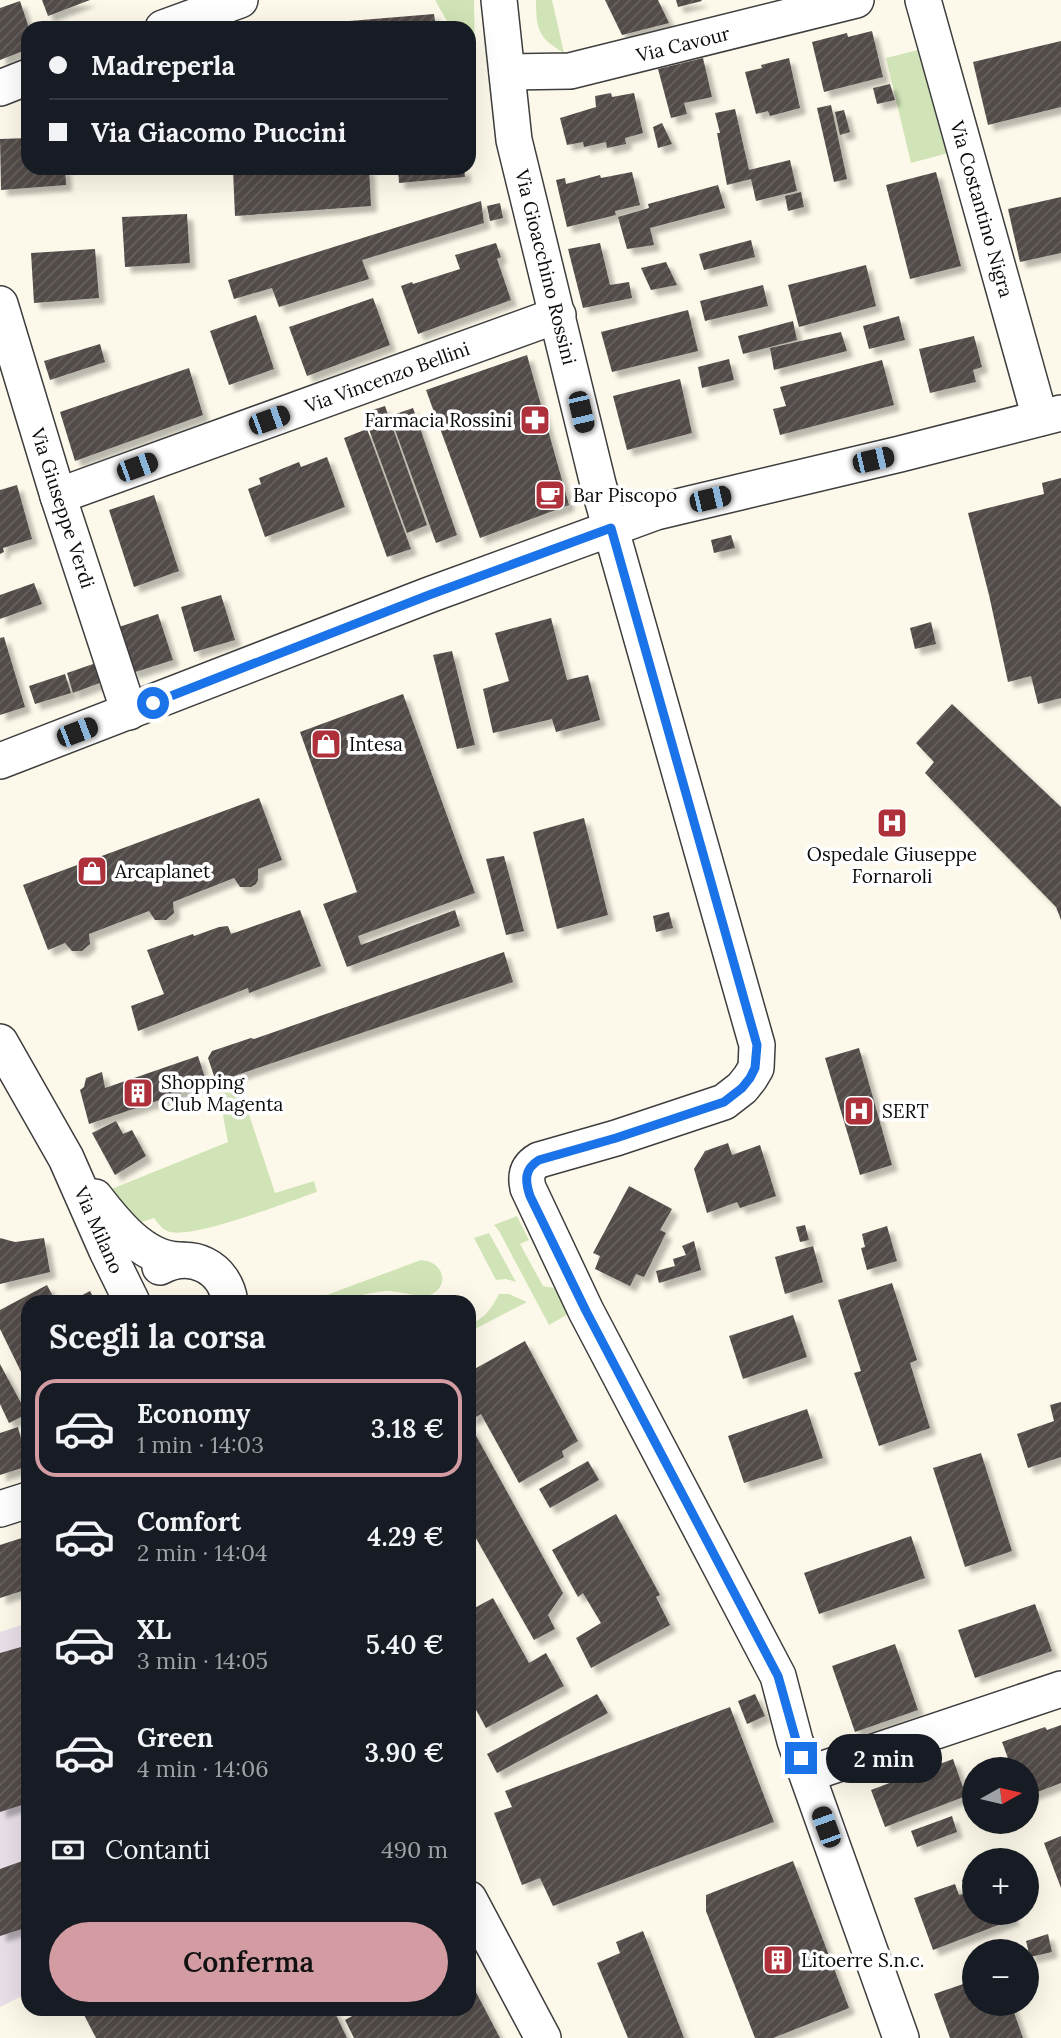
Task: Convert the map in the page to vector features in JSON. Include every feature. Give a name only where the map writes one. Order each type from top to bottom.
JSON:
[{"type":"street","points":[[182,21],[240,0]]},
{"type":"street","name":"Via Gioacchino Rossini","points":[[499,0],[514,140],[598,484],[757,1045],[755,1068],[734,1096],[712,1107],[539,1160],[531,1164],[526,1179],[530,1196],[586,1311],[778,1676],[795,1741],[808,1774]]},
{"type":"street","name":"Via Gioacchino Rossini","points":[[507,72],[516,0]]},
{"type":"street","name":"Via Cavour","points":[[507,72],[570,71],[856,0]]},
{"type":"street","name":"Via Costantino Nigra","points":[[923,0],[1051,416]]},
{"type":"street","points":[[0,88],[21,80]]},
{"type":"street","name":"Via Giuseppe Verdi","points":[[0,304],[58,496],[129,712]]},
{"type":"street","name":"Via Vincenzo Bellini","points":[[58,496],[558,316]]},
{"type":"street","points":[[0,761],[429,595],[656,512],[1051,416]]},
{"type":"street","name":"Via Milano","points":[[0,1042],[66,1158],[129,1295]]},
{"type":"street","name":"Via Milano","points":[[66,1158],[125,1232],[152,1252],[169,1259],[196,1261],[214,1269],[224,1282],[228,1295]]},
{"type":"street","points":[[142,1295],[152,1273],[161,1266],[180,1260]]},
{"type":"street","points":[[0,1509],[21,1502]]},
{"type":"street","points":[[901,2038],[808,1774],[1061,1689]]},
{"type":"street","points":[[476,1912],[543,2038]]},
{"type":"shaded area","points":[[21,1625],[21,1996],[0,2007],[0,1632]]},
{"type":"green space","points":[[435,0],[474,0],[474,21],[447,21]]},
{"type":"green space","points":[[536,0],[552,0],[564,53],[540,32]]},
{"type":"green space","points":[[918,50],[948,153],[911,163],[886,58]]},
{"type":"green space","points":[[239,1084],[275,1193],[314,1181],[317,1192],[200,1230],[170,1232],[154,1218],[132,1225],[109,1190],[228,1142],[218,1089]]},
{"type":"green space","points":[[517,1216],[529,1240],[520,1244],[543,1286],[554,1288],[568,1314],[549,1325],[494,1225]]},
{"type":"green space","points":[[489,1233],[516,1282],[496,1280],[474,1238]]},
{"type":"green space","points":[[421,1260],[436,1265],[442,1276],[440,1287],[430,1295],[387,1291],[362,1295],[327,1295]]},
{"type":"green space","points":[[499,1294],[509,1294],[527,1302],[476,1328],[476,1321]]},
{"type":"building","points":[[42,0],[90,0],[48,16]]},
{"type":"building","points":[[605,0],[658,0],[669,23],[622,35]]},
{"type":"building","points":[[676,0],[701,0],[702,1],[678,7]]},
{"type":"building","points":[[20,1],[27,21],[21,21],[21,52],[0,60],[0,8]]},
{"type":"building","points":[[434,14],[435,21],[349,21]]},
{"type":"building","points":[[872,31],[883,77],[824,92],[812,42],[847,33],[848,37]]},
{"type":"building","points":[[1061,41],[1061,107],[988,125],[973,62]]},
{"type":"building","points":[[703,58],[712,97],[684,103],[687,114],[671,118],[658,69]]},
{"type":"building","points":[[789,58],[800,108],[770,116],[768,111],[756,114],[745,72]]},
{"type":"building","points":[[890,84],[895,100],[877,104],[873,88]]},
{"type":"building","points":[[611,93],[612,97],[634,93],[643,133],[625,138],[626,144],[607,148],[606,142],[584,147],[583,142],[567,145],[560,118],[596,107],[595,96]]},
{"type":"building","points":[[831,105],[847,179],[834,182],[817,108]]},
{"type":"building","points":[[735,109],[749,170],[790,160],[797,191],[756,201],[751,179],[727,185],[715,113]]},
{"type":"building","points":[[844,110],[850,132],[840,135],[835,112]]},
{"type":"building","points":[[662,123],[672,144],[658,148],[653,127]]},
{"type":"building","points":[[21,138],[21,175],[65,175],[66,185],[1,190],[0,139]]},
{"type":"building","points":[[632,172],[640,205],[615,211],[616,215],[567,227],[556,180],[565,178],[566,184],[600,175],[601,178]]},
{"type":"building","points":[[936,172],[961,266],[910,279],[886,185]]},
{"type":"building","points":[[233,175],[369,175],[371,206],[235,216]]},
{"type":"building","points":[[398,175],[465,177],[399,183]]},
{"type":"building","points":[[718,185],[725,208],[650,228],[654,245],[627,249],[618,217],[649,208],[648,204]]},
{"type":"building","points":[[801,192],[804,207],[788,211],[785,196]]},
{"type":"building","points":[[1061,197],[1061,253],[1020,262],[1008,209]]},
{"type":"building","points":[[481,201],[484,223],[362,260],[369,279],[279,307],[272,288],[234,299],[228,280]]},
{"type":"building","points":[[500,203],[503,218],[490,221],[487,206]]},
{"type":"building","points":[[187,214],[190,263],[125,267],[122,217]]},
{"type":"building","points":[[751,240],[755,257],[704,270],[699,254]]},
{"type":"building","points":[[496,243],[501,257],[497,259],[511,300],[418,334],[401,286],[460,269],[455,255]]},
{"type":"building","points":[[600,243],[610,285],[629,282],[632,298],[583,308],[568,249]]},
{"type":"building","points":[[95,249],[99,298],[34,303],[31,253]]},
{"type":"building","points":[[666,262],[677,285],[651,290],[641,268]]},
{"type":"building","points":[[866,265],[876,306],[799,327],[788,285]]},
{"type":"building","points":[[763,285],[768,306],[705,321],[700,301]]},
{"type":"building","points":[[373,298],[390,345],[307,376],[289,327]]},
{"type":"building","points":[[688,310],[698,351],[612,372],[601,332]]},
{"type":"building","points":[[256,315],[274,369],[229,385],[210,331]]},
{"type":"building","points":[[899,316],[905,340],[869,349],[863,326]]},
{"type":"building","points":[[793,321],[797,340],[743,354],[738,336]]},
{"type":"building","points":[[841,332],[847,351],[774,370],[770,348]]},
{"type":"building","points":[[974,336],[982,367],[973,370],[976,382],[930,393],[919,349]]},
{"type":"building","points":[[100,344],[105,362],[50,380],[44,361]]},
{"type":"building","points":[[527,355],[569,505],[480,538],[426,390]]},
{"type":"building","points":[[729,359],[734,380],[702,388],[698,367]]},
{"type":"building","points":[[882,360],[894,405],[780,435],[773,409],[786,406],[780,387]]},
{"type":"building","points":[[189,368],[203,415],[75,461],[60,412]]},
{"type":"building","points":[[680,379],[692,433],[627,450],[613,396]]},
{"type":"building","points":[[385,406],[427,525],[407,533],[363,413]]},
{"type":"building","points":[[413,408],[457,535],[436,543],[390,416]]},
{"type":"building","points":[[367,429],[411,549],[387,557],[344,438]]},
{"type":"building","points":[[327,457],[345,507],[265,537],[248,489],[261,484],[259,478],[299,462],[301,467]]},
{"type":"building","points":[[1061,478],[1061,698],[1038,704],[1031,676],[1008,682],[968,513],[1044,494],[1042,483]]},
{"type":"building","points":[[17,485],[32,539],[3,548],[4,552],[0,554],[0,490]]},
{"type":"building","points":[[154,495],[179,571],[134,587],[109,510]]},
{"type":"building","points":[[731,535],[735,548],[714,553],[711,540]]},
{"type":"building","points":[[34,583],[42,604],[0,619],[0,595]]},
{"type":"building","points":[[221,595],[235,640],[194,652],[181,607]]},
{"type":"building","points":[[158,614],[173,660],[132,673],[116,628]]},
{"type":"building","points":[[551,618],[567,680],[588,675],[600,720],[556,732],[552,719],[493,733],[483,689],[509,681],[495,633]]},
{"type":"building","points":[[931,622],[936,644],[915,649],[910,628]]},
{"type":"building","points":[[4,637],[25,707],[0,715],[0,638]]},
{"type":"building","points":[[452,651],[475,745],[457,749],[433,655]]},
{"type":"building","points":[[96,663],[102,682],[73,693],[67,673]]},
{"type":"building","points":[[65,674],[71,693],[35,704],[29,686]]},
{"type":"building","points":[[403,694],[475,893],[358,936],[361,945],[455,910],[460,926],[347,967],[323,904],[357,892],[300,732]]},
{"type":"building","points":[[952,704],[1061,807],[1061,920],[1056,907],[925,773],[934,762],[916,743]]},
{"type":"building","points":[[259,798],[282,860],[258,869],[256,884],[240,887],[234,878],[173,902],[174,913],[166,920],[155,920],[149,911],[89,934],[90,944],[82,951],[72,951],[65,943],[48,950],[23,885]]},
{"type":"building","points":[[584,818],[608,915],[557,929],[533,832]]},
{"type":"building","points":[[504,856],[524,931],[506,935],[486,859]]},
{"type":"building","points":[[300,910],[321,966],[249,993],[248,988],[138,1031],[131,1006],[164,994],[147,950],[219,927],[228,926],[231,934]]},
{"type":"building","points":[[669,912],[673,928],[656,932],[653,916]]},
{"type":"building","points":[[504,952],[513,982],[216,1082],[208,1058],[212,1051],[254,1039]]},
{"type":"building","name":"SERT","points":[[859,1048],[892,1165],[860,1175],[825,1058]]},
{"type":"building","name":"Shopping Club Magenta","points":[[198,1056],[207,1084],[89,1124],[80,1090],[84,1087],[86,1078],[102,1072],[105,1088]]},
{"type":"building","points":[[116,1121],[123,1134],[132,1130],[146,1156],[115,1175],[92,1133]]},
{"type":"building","points":[[728,1143],[732,1155],[760,1145],[776,1196],[740,1208],[737,1202],[707,1213],[694,1169],[705,1151]]},
{"type":"building","points":[[629,1186],[672,1209],[660,1230],[666,1233],[644,1277],[636,1274],[630,1286],[595,1269],[600,1256],[593,1253]]},
{"type":"building","points":[[805,1225],[809,1240],[800,1242],[796,1227]]},
{"type":"building","points":[[887,1226],[897,1261],[867,1270],[861,1248],[865,1247],[862,1234]]},
{"type":"building","points":[[0,1238],[15,1242],[44,1238],[50,1272],[0,1284]]},
{"type":"building","points":[[694,1241],[701,1270],[659,1283],[656,1271],[675,1266],[673,1259],[686,1255],[682,1246]]},
{"type":"building","points":[[813,1246],[823,1282],[785,1294],[775,1257]]},
{"type":"building","points":[[892,1283],[917,1360],[910,1363],[930,1428],[879,1446],[854,1373],[861,1371],[838,1300]]},
{"type":"building","points":[[47,1285],[52,1295],[28,1295]]},
{"type":"building","points":[[21,1299],[21,1372],[0,1329],[0,1310]]},
{"type":"building","points":[[793,1315],[807,1357],[743,1379],[729,1336]]},
{"type":"building","points":[[525,1341],[578,1441],[562,1451],[564,1457],[519,1483],[481,1414],[476,1417],[476,1368]]},
{"type":"building","points":[[0,1364],[21,1403],[21,1417],[9,1423],[0,1404]]},
{"type":"building","points":[[1061,1402],[1061,1457],[1028,1468],[1017,1434],[1054,1421],[1050,1405]]},
{"type":"building","points":[[807,1409],[823,1458],[744,1483],[728,1436]]},
{"type":"building","points":[[18,1427],[21,1439],[21,1468],[0,1475],[0,1433]]},
{"type":"building","points":[[476,1436],[563,1593],[548,1615],[555,1629],[534,1640],[476,1538]]},
{"type":"building","points":[[981,1453],[1012,1551],[965,1567],[933,1468]]},
{"type":"building","points":[[588,1461],[599,1480],[550,1508],[539,1489]]},
{"type":"building","points":[[616,1514],[660,1595],[656,1597],[670,1625],[591,1668],[576,1638],[601,1623],[583,1593],[578,1597],[552,1550]]},
{"type":"building","points":[[911,1536],[925,1578],[819,1614],[804,1573]]},
{"type":"building","points":[[21,1538],[21,1591],[0,1598],[0,1545]]},
{"type":"building","points":[[493,1598],[529,1663],[546,1653],[564,1686],[486,1728],[476,1710],[476,1607]]},
{"type":"building","points":[[1035,1604],[1052,1651],[975,1678],[958,1630]]},
{"type":"building","points":[[895,1644],[918,1710],[855,1732],[832,1666]]},
{"type":"building","points":[[21,1647],[21,1805],[0,1812],[0,1653]]},
{"type":"building","points":[[597,1694],[608,1713],[497,1773],[487,1754]]},
{"type":"building","points":[[755,1694],[765,1716],[747,1724],[738,1701]]},
{"type":"building","points":[[730,1707],[774,1822],[553,1906],[540,1878],[522,1885],[494,1813],[512,1807],[505,1791]]},
{"type":"building","points":[[1061,1725],[1061,1783],[1040,1791],[1040,1757],[1008,1757],[1002,1742],[1045,1727],[1047,1730]]},
{"type":"building","points":[[953,1759],[962,1785],[962,1798],[885,1827],[871,1790]]},
{"type":"building","points":[[952,1816],[957,1832],[917,1847],[911,1831]]},
{"type":"building","points":[[1061,1836],[1061,1888],[1044,1843]]},
{"type":"building","name":"Litoerre S.n.c.","points":[[793,1861],[849,2008],[773,2038],[755,2038],[706,1911],[706,1895]]},
{"type":"building","points":[[21,1862],[21,1929],[0,1936],[0,1869]]},
{"type":"building","points":[[955,1884],[959,1895],[962,1894],[962,1925],[998,1925],[933,1950],[914,1898]]},
{"type":"building","points":[[643,1931],[684,2038],[628,2038],[597,1963],[620,1953],[616,1942]]},
{"type":"building","points":[[1048,1934],[1052,1952],[1039,1955],[1039,1939],[1032,1939]]},
{"type":"building","points":[[962,1984],[962,2016],[1015,2016],[1023,2038],[950,2038],[934,1994]]},
{"type":"building","points":[[476,1992],[500,2038],[354,2038],[345,2020],[352,2016],[476,2016]]},
{"type":"building","points":[[85,2016],[336,2016],[347,2038],[96,2038]]},
{"type":"place","name":"Farmacia Rossini","points":[[535,420]]},
{"type":"place","name":"Bar Piscopo","points":[[550,495]]},
{"type":"place","name":"Intesa","points":[[326,744]]},
{"type":"place","name":"Ospedale Giuseppe Fornaroli","points":[[892,823]]},
{"type":"place","name":"Arcaplanet","points":[[92,871]]},
{"type":"place","name":"Shopping Club Magenta","points":[[138,1093]]},
{"type":"place","name":"SERT","points":[[859,1111]]},
{"type":"place","name":"Litoerre S.n.c.","points":[[778,1960]]},
{"type":"route","points":[[153,703],[429,595],[611,528],[757,1045],[757,1058],[750,1078],[734,1096],[724,1102],[539,1160],[531,1164],[527,1171],[527,1188],[586,1311],[778,1676],[801,1758]]}]
